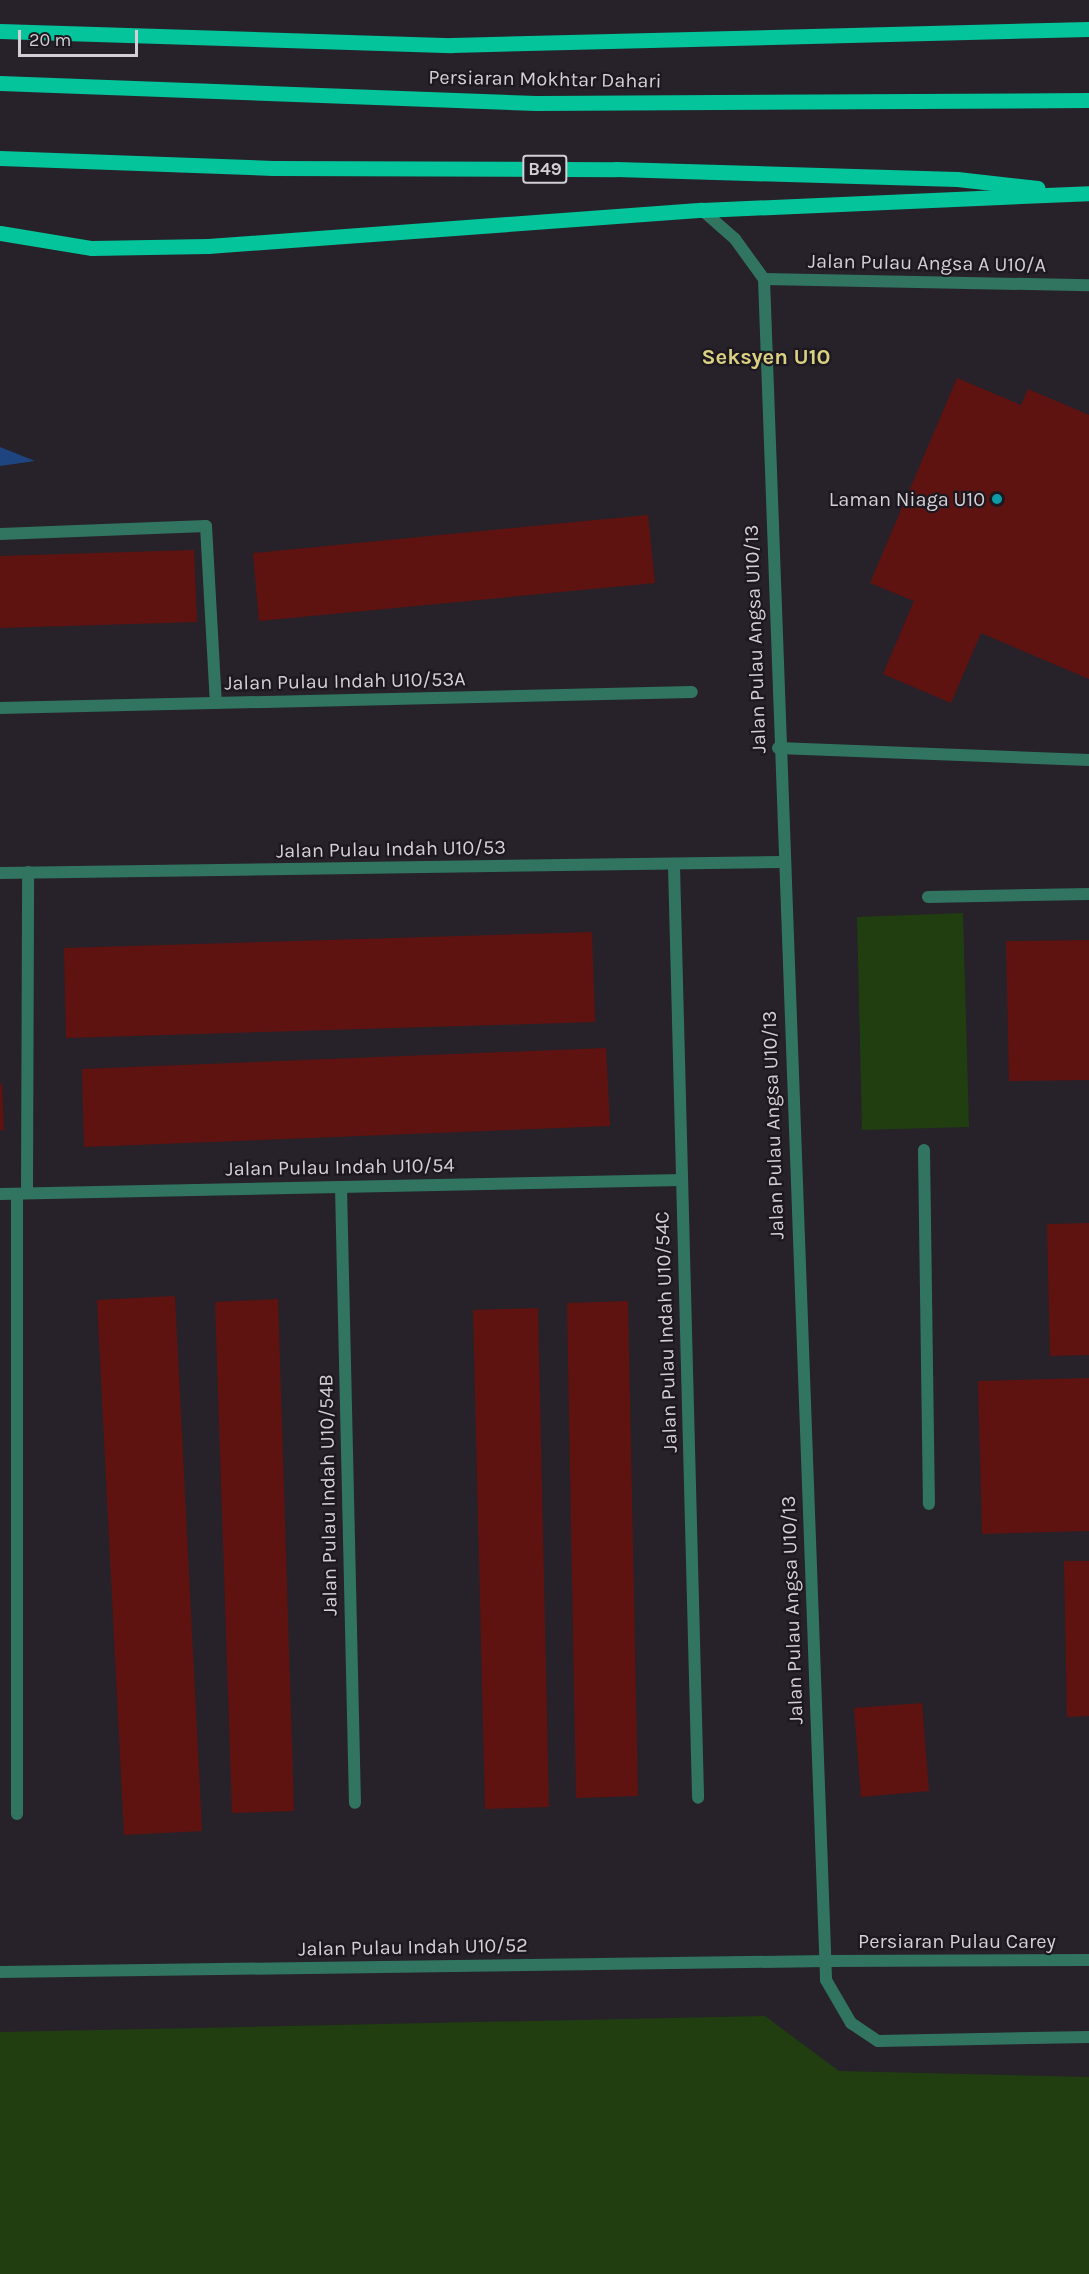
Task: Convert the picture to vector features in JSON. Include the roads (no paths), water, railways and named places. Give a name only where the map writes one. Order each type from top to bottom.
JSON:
[{"type":"main road","name":"Persiaran Mokhtar Dahari","points":[[0,32],[452,45],[1089,29]]},
{"type":"main road","name":"Persiaran Mokhtar Dahari","points":[[0,83],[537,104],[1089,100]]},
{"type":"main road","name":"B49","points":[[0,158],[273,168],[616,169],[957,179],[1089,193]]},
{"type":"main road","points":[[0,233],[92,249],[208,246],[702,210],[1089,193]]},
{"type":"street","points":[[702,210],[735,239],[764,279]]},
{"type":"street","name":"Jalan Pulau Angsa A U10/A","points":[[764,279],[1089,285]]},
{"type":"street","name":"Jalan Pulau Angsa U10/13","points":[[764,279],[782,862],[826,1980],[851,2023],[878,2041],[1089,2037]]},
{"type":"street","points":[[0,534],[206,526],[216,703]]},
{"type":"street","name":"Jalan Pulau Indah U10/53A","points":[[0,708],[692,692]]},
{"type":"street","points":[[778,748],[1089,760]]},
{"type":"street","name":"Jalan Pulau Indah U10/53","points":[[0,873],[674,866],[782,862]]},
{"type":"street","name":"Jalan Pulau Indah U10/54C","points":[[674,866],[698,1798]]},
{"type":"street","points":[[17,1814],[22,1193],[28,872]]},
{"type":"street","points":[[928,897],[1089,894]]},
{"type":"street","points":[[924,1150],[929,1504]]},
{"type":"street","name":"Jalan Pulau Indah U10/54","points":[[0,1194],[682,1180]]},
{"type":"street","name":"Jalan Pulau Indah U10/54B","points":[[341,1187],[355,1803]]},
{"type":"street","name":"Persiaran Pulau Carey","points":[[826,1961],[1089,1960]]},
{"type":"street","name":"Jalan Pulau Indah U10/52","points":[[0,1972],[826,1961]]},
{"type":"water","points":[[0,447],[35,461],[0,466]]},
{"type":"place","name":"Laman Niaga U10","points":[[997,499]]},
{"type":"district","name":"Seksyen U10","points":[[766,358]]}]
